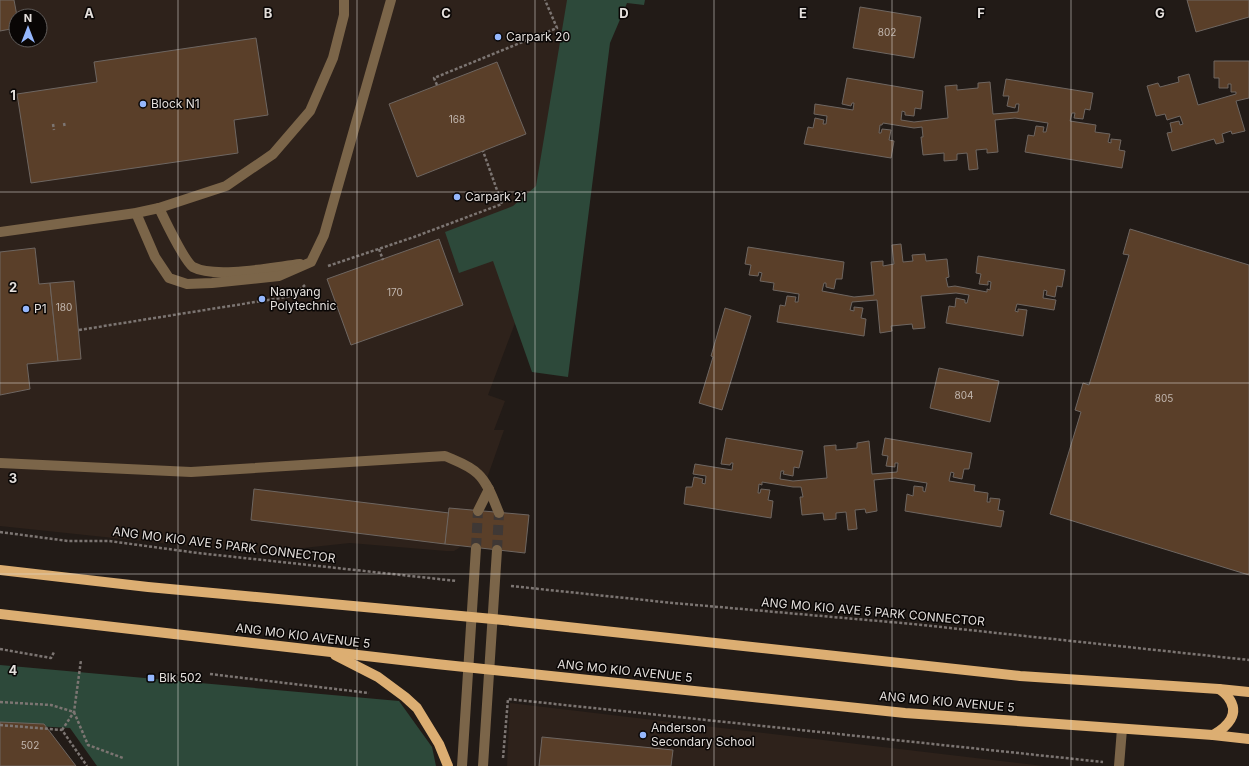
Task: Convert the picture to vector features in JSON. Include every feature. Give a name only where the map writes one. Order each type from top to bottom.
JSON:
[{"type":"main road","points":[[0,570],[148,587],[493,619],[1020,676],[1219,688],[1249,692]]},
{"type":"main road","name":"ANG MO KIO AVENUE 5","points":[[0,614],[468,668],[905,713],[1213,735],[1249,739]]},
{"type":"main road","points":[[330,652],[378,677],[417,708],[439,744],[448,766]]},
{"type":"main road","points":[[1213,735],[1228,725],[1232,718],[1231,702],[1219,688]]},
{"type":"street","points":[[0,232],[136,213],[159,208],[226,186],[273,154],[310,111],[333,58],[344,15],[344,0]]},
{"type":"street","points":[[136,213],[155,257],[170,278],[187,284],[279,276],[311,262],[324,235],[391,0]]},
{"type":"street","points":[[159,208],[180,250],[192,266],[209,272],[235,272],[311,262]]},
{"type":"street","points":[[0,463],[190,472],[445,456],[479,474],[489,489],[499,513]]},
{"type":"street","points":[[478,511],[489,489]]},
{"type":"street","points":[[462,766],[476,549]]},
{"type":"street","points":[[483,766],[497,551]]},
{"type":"street","points":[[1119,765],[1122,729]]},
{"type":"path","points":[[437,86],[434,78],[557,28],[545,0]]},
{"type":"path","points":[[64,123],[65,128]]},
{"type":"path","points":[[53,124],[54,130]]},
{"type":"path","points":[[321,268],[502,204],[483,151]]},
{"type":"path","points":[[379,248],[383,260]]},
{"type":"path","points":[[79,330],[293,296],[309,280]]},
{"type":"path","name":"ANG MO KIO AVE 5 PARK CONNECTOR","points":[[0,532],[68,540],[109,541],[198,553],[445,579]]},
{"type":"path","name":"ANG MO KIO AVE 5 PARK CONNECTOR","points":[[495,585],[673,603],[913,624],[1249,660]]},
{"type":"path","points":[[0,649],[51,658],[54,652]]},
{"type":"path","points":[[62,730],[74,712],[81,660]]},
{"type":"path","points":[[210,674],[372,693]]},
{"type":"path","points":[[502,759],[508,699],[1119,765]]},
{"type":"path","points":[[0,702],[51,705],[74,712]]},
{"type":"path","points":[[74,712],[88,745],[123,758]]},
{"type":"path","points":[[0,725],[62,730],[88,766]]},
{"type":"shaded area","name":"Nanyang Polytechnic","points":[[0,0],[581,0],[560,203],[488,395],[505,401],[494,430],[504,430],[466,538],[459,548],[454,551],[350,543],[256,553],[0,526]]},
{"type":"shaded area","name":"Anderson Secondary School","points":[[510,703],[1044,766],[507,766]]},
{"type":"green space","points":[[567,0],[645,0],[644,5],[627,3],[610,43],[568,377],[532,372],[493,261],[459,273],[445,232],[513,206],[536,186]]},
{"type":"green space","points":[[0,665],[399,701],[432,747],[436,766],[97,766],[70,728],[0,724]]},
{"type":"building","points":[[0,0],[14,0],[16,8],[8,8],[8,30],[0,31]]},
{"type":"building","points":[[1187,0],[1249,0],[1249,17],[1196,32]]},
{"type":"building","points":[[860,7],[921,17],[914,58],[853,48]]},
{"type":"building","name":"Block N1","points":[[256,38],[268,115],[234,120],[238,153],[31,183],[17,94],[97,82],[94,62]]},
{"type":"building","points":[[1214,61],[1249,61],[1249,98],[1236,101],[1245,131],[1232,134],[1231,131],[1222,134],[1224,142],[1216,144],[1214,139],[1172,151],[1167,133],[1172,132],[1170,123],[1179,121],[1180,125],[1183,124],[1180,116],[1167,120],[1165,114],[1156,116],[1147,86],[1158,83],[1160,87],[1179,82],[1178,77],[1189,74],[1198,105],[1236,94],[1236,92],[1231,92],[1231,84],[1228,84],[1228,88],[1219,88],[1219,78],[1214,78]]},
{"type":"building","points":[[497,62],[526,134],[417,177],[389,104]]},
{"type":"building","points":[[847,78],[923,91],[921,109],[915,108],[914,116],[905,115],[905,112],[902,111],[901,120],[914,122],[948,118],[945,86],[957,85],[957,90],[978,88],[978,83],[990,82],[993,114],[1018,112],[1019,104],[1016,104],[1015,108],[1007,106],[1009,96],[1003,96],[1006,79],[1093,93],[1090,110],[1085,109],[1083,119],[1074,118],[1075,113],[1072,113],[1070,121],[1096,125],[1095,132],[1110,134],[1108,142],[1111,143],[1111,139],[1121,140],[1119,150],[1125,151],[1122,168],[1025,152],[1028,135],[1034,136],[1036,126],[1044,127],[1043,132],[1046,132],[1048,123],[1015,118],[995,120],[998,152],[987,153],[987,149],[976,150],[978,169],[969,170],[967,153],[957,154],[957,160],[944,161],[944,153],[923,155],[921,137],[923,137],[922,127],[914,128],[883,123],[880,125],[879,133],[881,133],[882,129],[891,130],[889,140],[894,141],[891,158],[804,144],[808,127],[813,128],[815,118],[824,120],[823,124],[826,124],[827,116],[814,114],[815,104],[853,110],[854,103],[852,103],[851,106],[842,104]]},
{"type":"building","points":[[1130,229],[1249,265],[1249,575],[1050,514],[1081,412],[1075,410],[1083,383],[1089,385],[1129,255],[1123,254]]},
{"type":"building","points":[[439,239],[463,305],[351,345],[327,279]]},
{"type":"building","points":[[901,244],[903,262],[913,261],[912,255],[925,254],[926,261],[947,259],[949,277],[946,278],[948,287],[955,286],[987,292],[987,289],[990,290],[991,282],[988,281],[988,285],[979,284],[981,274],[976,273],[978,256],[1065,270],[1062,287],[1057,286],[1055,297],[1046,295],[1047,291],[1044,290],[1043,298],[1056,300],[1054,310],[1017,304],[1015,311],[1018,312],[1018,309],[1027,310],[1023,336],[946,323],[949,306],[955,307],[956,298],[965,300],[965,303],[967,303],[969,295],[956,293],[921,296],[925,328],[913,329],[912,324],[891,326],[892,331],[880,333],[877,300],[852,302],[850,310],[854,311],[854,307],[863,308],[861,318],[866,319],[864,336],[777,322],[780,305],[785,306],[787,296],[796,297],[795,302],[798,302],[799,294],[773,290],[774,283],[760,281],[762,273],[759,272],[758,276],[749,275],[751,265],[745,264],[748,247],[844,262],[842,279],[836,279],[834,289],[826,287],[826,283],[824,283],[822,291],[854,297],[874,295],[871,262],[883,261],[883,266],[894,264],[892,245]]},
{"type":"building","name":"P1","points":[[35,248],[39,284],[50,283],[58,361],[27,364],[30,389],[0,395],[0,252]]},
{"type":"building","points":[[74,281],[81,359],[58,361],[50,283]]},
{"type":"building","points":[[725,308],[751,316],[722,410],[699,403],[713,357],[711,356]]},
{"type":"building","points":[[939,368],[999,381],[990,422],[930,408]]},
{"type":"building","points":[[726,438],[803,451],[799,468],[794,467],[793,476],[783,474],[784,471],[781,471],[780,479],[793,481],[827,478],[824,446],[836,445],[836,450],[857,448],[857,443],[869,441],[872,474],[897,472],[898,463],[895,463],[895,467],[886,466],[888,456],[882,455],[885,438],[972,453],[969,469],[964,469],[962,479],[953,477],[954,473],[951,472],[949,481],[975,485],[974,491],[988,493],[987,502],[990,502],[990,498],[1000,499],[998,510],[1004,511],[1001,527],[905,511],[907,494],[913,496],[914,486],[923,487],[923,491],[925,492],[927,483],[895,478],[874,480],[877,511],[866,513],[865,509],[855,510],[857,529],[848,530],[846,512],[836,513],[836,519],[824,520],[823,513],[802,515],[800,497],[803,497],[801,487],[762,482],[762,485],[759,484],[758,493],[760,493],[761,489],[770,490],[768,500],[773,501],[771,518],[684,504],[686,487],[692,487],[694,477],[703,479],[702,483],[705,484],[706,476],[693,474],[695,464],[732,470],[733,463],[730,465],[721,464]]},
{"type":"building","points":[[254,489],[449,513],[445,544],[251,520]]},
{"type":"building","points":[[449,508],[529,515],[525,553],[445,544]]},
{"type":"building","points":[[0,722],[44,724],[76,766],[0,766]]},
{"type":"building","points":[[542,737],[673,750],[671,766],[539,766]]},
{"type":"tunnel","points":[[476,548],[478,511]]},
{"type":"tunnel","points":[[497,550],[499,513]]},
{"type":"place","name":"Carpark 20","points":[[498,37]]},
{"type":"place","name":"Block N1","points":[[143,104]]},
{"type":"place","name":"Carpark 21","points":[[457,197]]},
{"type":"place","name":"Nanyang Polytechnic","points":[[262,299]]},
{"type":"place","name":"P1","points":[[26,309]]},
{"type":"place","name":"Blk 502","points":[[151,678]]},
{"type":"place","name":"Anderson Secondary School","points":[[643,735]]}]
